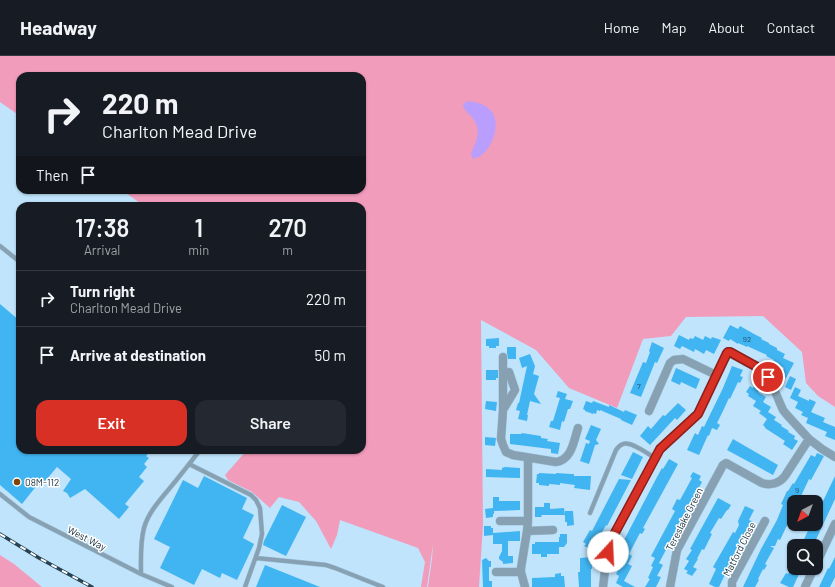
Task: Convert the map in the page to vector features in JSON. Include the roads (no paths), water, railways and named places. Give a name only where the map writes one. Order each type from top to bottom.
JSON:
[{"type":"street","points":[[603,587],[610,542],[660,449],[698,414],[728,352],[763,371],[770,380],[783,410],[810,439],[835,457]]},
{"type":"street","points":[[503,357],[503,410],[501,439],[502,445],[506,452],[513,456],[556,462],[561,461],[566,458],[570,452],[578,428]]},
{"type":"street","points":[[649,411],[670,363],[674,360],[682,359],[716,375]]},
{"type":"street","points":[[503,410],[515,390],[509,372]]},
{"type":"street","name":"Tereslake Green","points":[[670,587],[677,550],[724,464],[762,483],[777,483],[786,476],[810,439]]},
{"type":"street","points":[[525,587],[521,572],[528,521],[528,458]]},
{"type":"street","points":[[500,520],[528,521]]},
{"type":"street","name":"Matford Close","points":[[732,587],[732,582],[765,521]]},
{"type":"street","points":[[823,549],[835,524]]},
{"type":"street","points":[[527,531],[553,530]]},
{"type":"street","points":[[500,571],[521,572]]},
{"type":"street","points":[[805,587],[811,575]]},
{"type":"lane","points":[[0,246],[16,259]]},
{"type":"lane","points":[[590,513],[619,446],[627,443],[655,458]]},
{"type":"lane","points":[[141,574],[143,535],[147,519],[197,454]]},
{"type":"lane","points":[[189,464],[251,495],[256,500],[260,508],[262,534],[256,558],[245,587]]},
{"type":"lane","name":"West Way","points":[[0,494],[29,517],[141,574],[172,587]]},
{"type":"lane","points":[[256,558],[326,565],[383,587]]},
{"type":"railway","points":[[0,534],[39,558],[92,587]]},
{"type":"place","name":"08M-112","points":[[17,482]]}]
